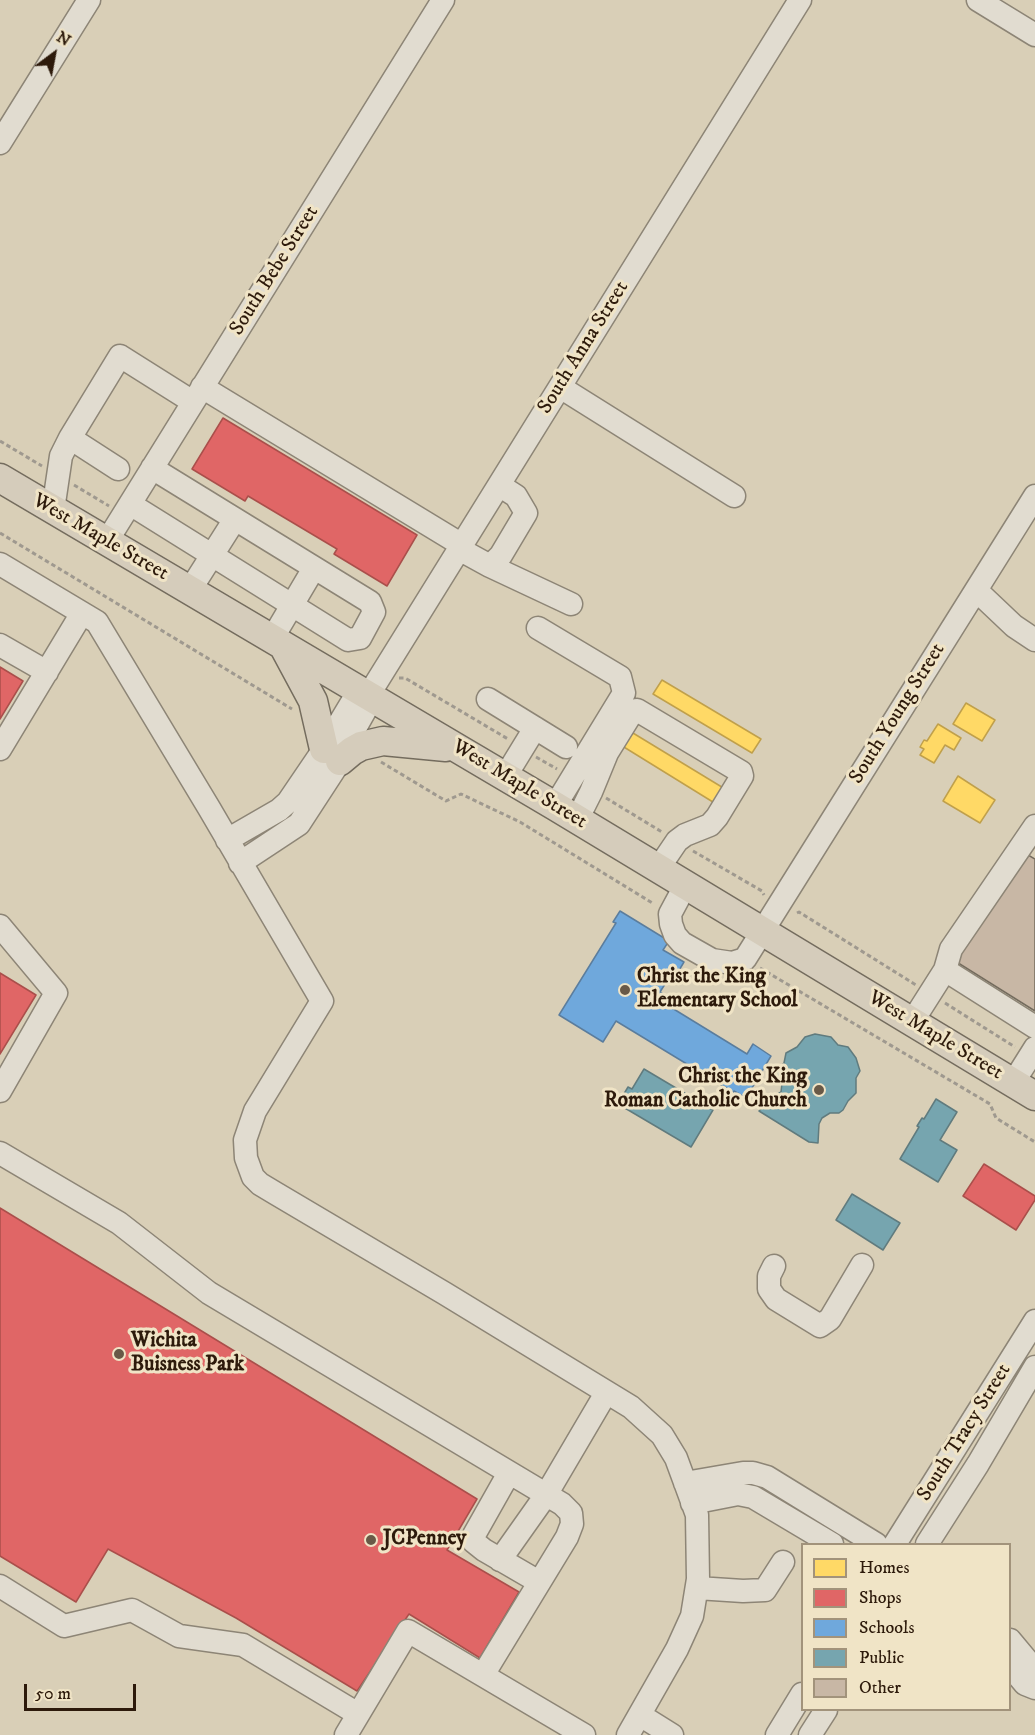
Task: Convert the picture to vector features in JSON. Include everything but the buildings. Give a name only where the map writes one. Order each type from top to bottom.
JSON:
[{"type":"main road","name":"West Maple Street","points":[[0,478],[566,813],[1024,1089]]},
{"type":"main road","points":[[277,642],[313,701],[332,755],[382,741],[457,748]]},
{"type":"street","points":[[0,143],[89,0]]},
{"type":"street","name":"South Bebe Street","points":[[107,541],[442,0]]},
{"type":"street","name":"South Anna Street","points":[[332,755],[345,746],[366,695],[461,547],[800,0]]},
{"type":"street","points":[[978,0],[1035,35]]},
{"type":"street","points":[[53,510],[61,456],[120,356],[198,395],[490,566],[572,604]]},
{"type":"street","points":[[560,387],[734,496]]},
{"type":"street","points":[[70,438],[118,469]]},
{"type":"street","points":[[24,493],[59,467]]},
{"type":"street","points":[[130,504],[348,640],[360,638],[374,612],[370,602],[152,468]]},
{"type":"street","points":[[490,566],[501,555],[526,513],[516,496],[499,485]]},
{"type":"street","name":"South Young Street","points":[[745,959],[1035,496]]},
{"type":"street","points":[[190,591],[235,519]]},
{"type":"street","points":[[0,564],[97,622],[321,1001],[255,1111],[245,1140],[246,1158],[253,1177],[274,1193],[631,1407],[662,1435],[676,1458],[697,1515],[697,1588],[692,1616],[677,1649],[628,1735]]},
{"type":"street","points":[[277,642],[292,605],[314,568]]},
{"type":"street","points":[[976,590],[1014,626],[1035,640]]},
{"type":"street","points":[[0,749],[82,613]]},
{"type":"street","points":[[368,624],[401,643]]},
{"type":"street","points":[[538,628],[620,677],[624,693],[566,813]]},
{"type":"street","points":[[0,645],[47,672]]},
{"type":"street","points":[[488,699],[566,747]]},
{"type":"street","points":[[566,813],[591,792],[607,753],[633,711],[638,710],[741,772],[742,776],[717,817],[710,825],[685,835],[677,841],[658,869]]},
{"type":"street","points":[[505,777],[535,728]]},
{"type":"street","points":[[227,840],[279,810],[332,755]]},
{"type":"street","points":[[240,863],[299,824],[332,755]]},
{"type":"street","points":[[912,1022],[945,970],[951,949],[1035,825]]},
{"type":"street","points":[[685,885],[670,914],[675,935],[682,943],[712,960],[732,963],[745,959]]},
{"type":"street","points":[[0,926],[56,993],[0,1091]]},
{"type":"street","points":[[945,970],[1035,1027]]},
{"type":"street","points":[[1024,1089],[1035,1048]]},
{"type":"street","points":[[0,1153],[119,1222],[209,1293],[562,1504],[571,1513],[572,1524],[567,1537],[483,1675]]},
{"type":"street","points":[[774,1266],[769,1276],[769,1288],[776,1299],[820,1326],[830,1319],[862,1265]]},
{"type":"street","name":"South Tracy Street","points":[[896,1543],[1035,1321]]},
{"type":"street","name":"South Tracy Street","points":[[928,1543],[1035,1367]]},
{"type":"street","points":[[500,1560],[546,1495],[606,1393]]},
{"type":"street","points":[[509,1473],[474,1535],[474,1542],[539,1582]]},
{"type":"street","points":[[689,1493],[743,1473],[753,1473],[767,1477],[873,1543]]},
{"type":"street","points":[[689,1493],[738,1494],[753,1497],[829,1543]]},
{"type":"street","points":[[697,1588],[765,1590],[783,1562]]},
{"type":"street","points":[[0,1587],[64,1626],[132,1611],[179,1636],[243,1645],[358,1714]]},
{"type":"street","points":[[345,1735],[408,1631],[584,1735]]},
{"type":"street","points":[[1011,1641],[1035,1670]]},
{"type":"street","points":[[1011,1667],[1025,1684],[1035,1688]]},
{"type":"street","points":[[777,1735],[801,1696]]},
{"type":"street","points":[[810,1735],[825,1711]]},
{"type":"street","points":[[640,1715],[672,1735]]},
{"type":"path","points":[[0,533],[299,713],[317,712]]},
{"type":"path","points":[[375,742],[381,763],[446,801],[461,794],[520,822],[670,914]]},
{"type":"path","points":[[745,959],[990,1104],[996,1118],[1035,1142]]},
{"type":"place","name":"Christ the King Elementary School","points":[[625,990]]},
{"type":"place","name":"Christ the King Roman Catholic Church","points":[[819,1090]]},
{"type":"place","name":"Wichita Buisness Park","points":[[119,1354]]},
{"type":"place","name":"JCPenney","points":[[371,1540]]}]
